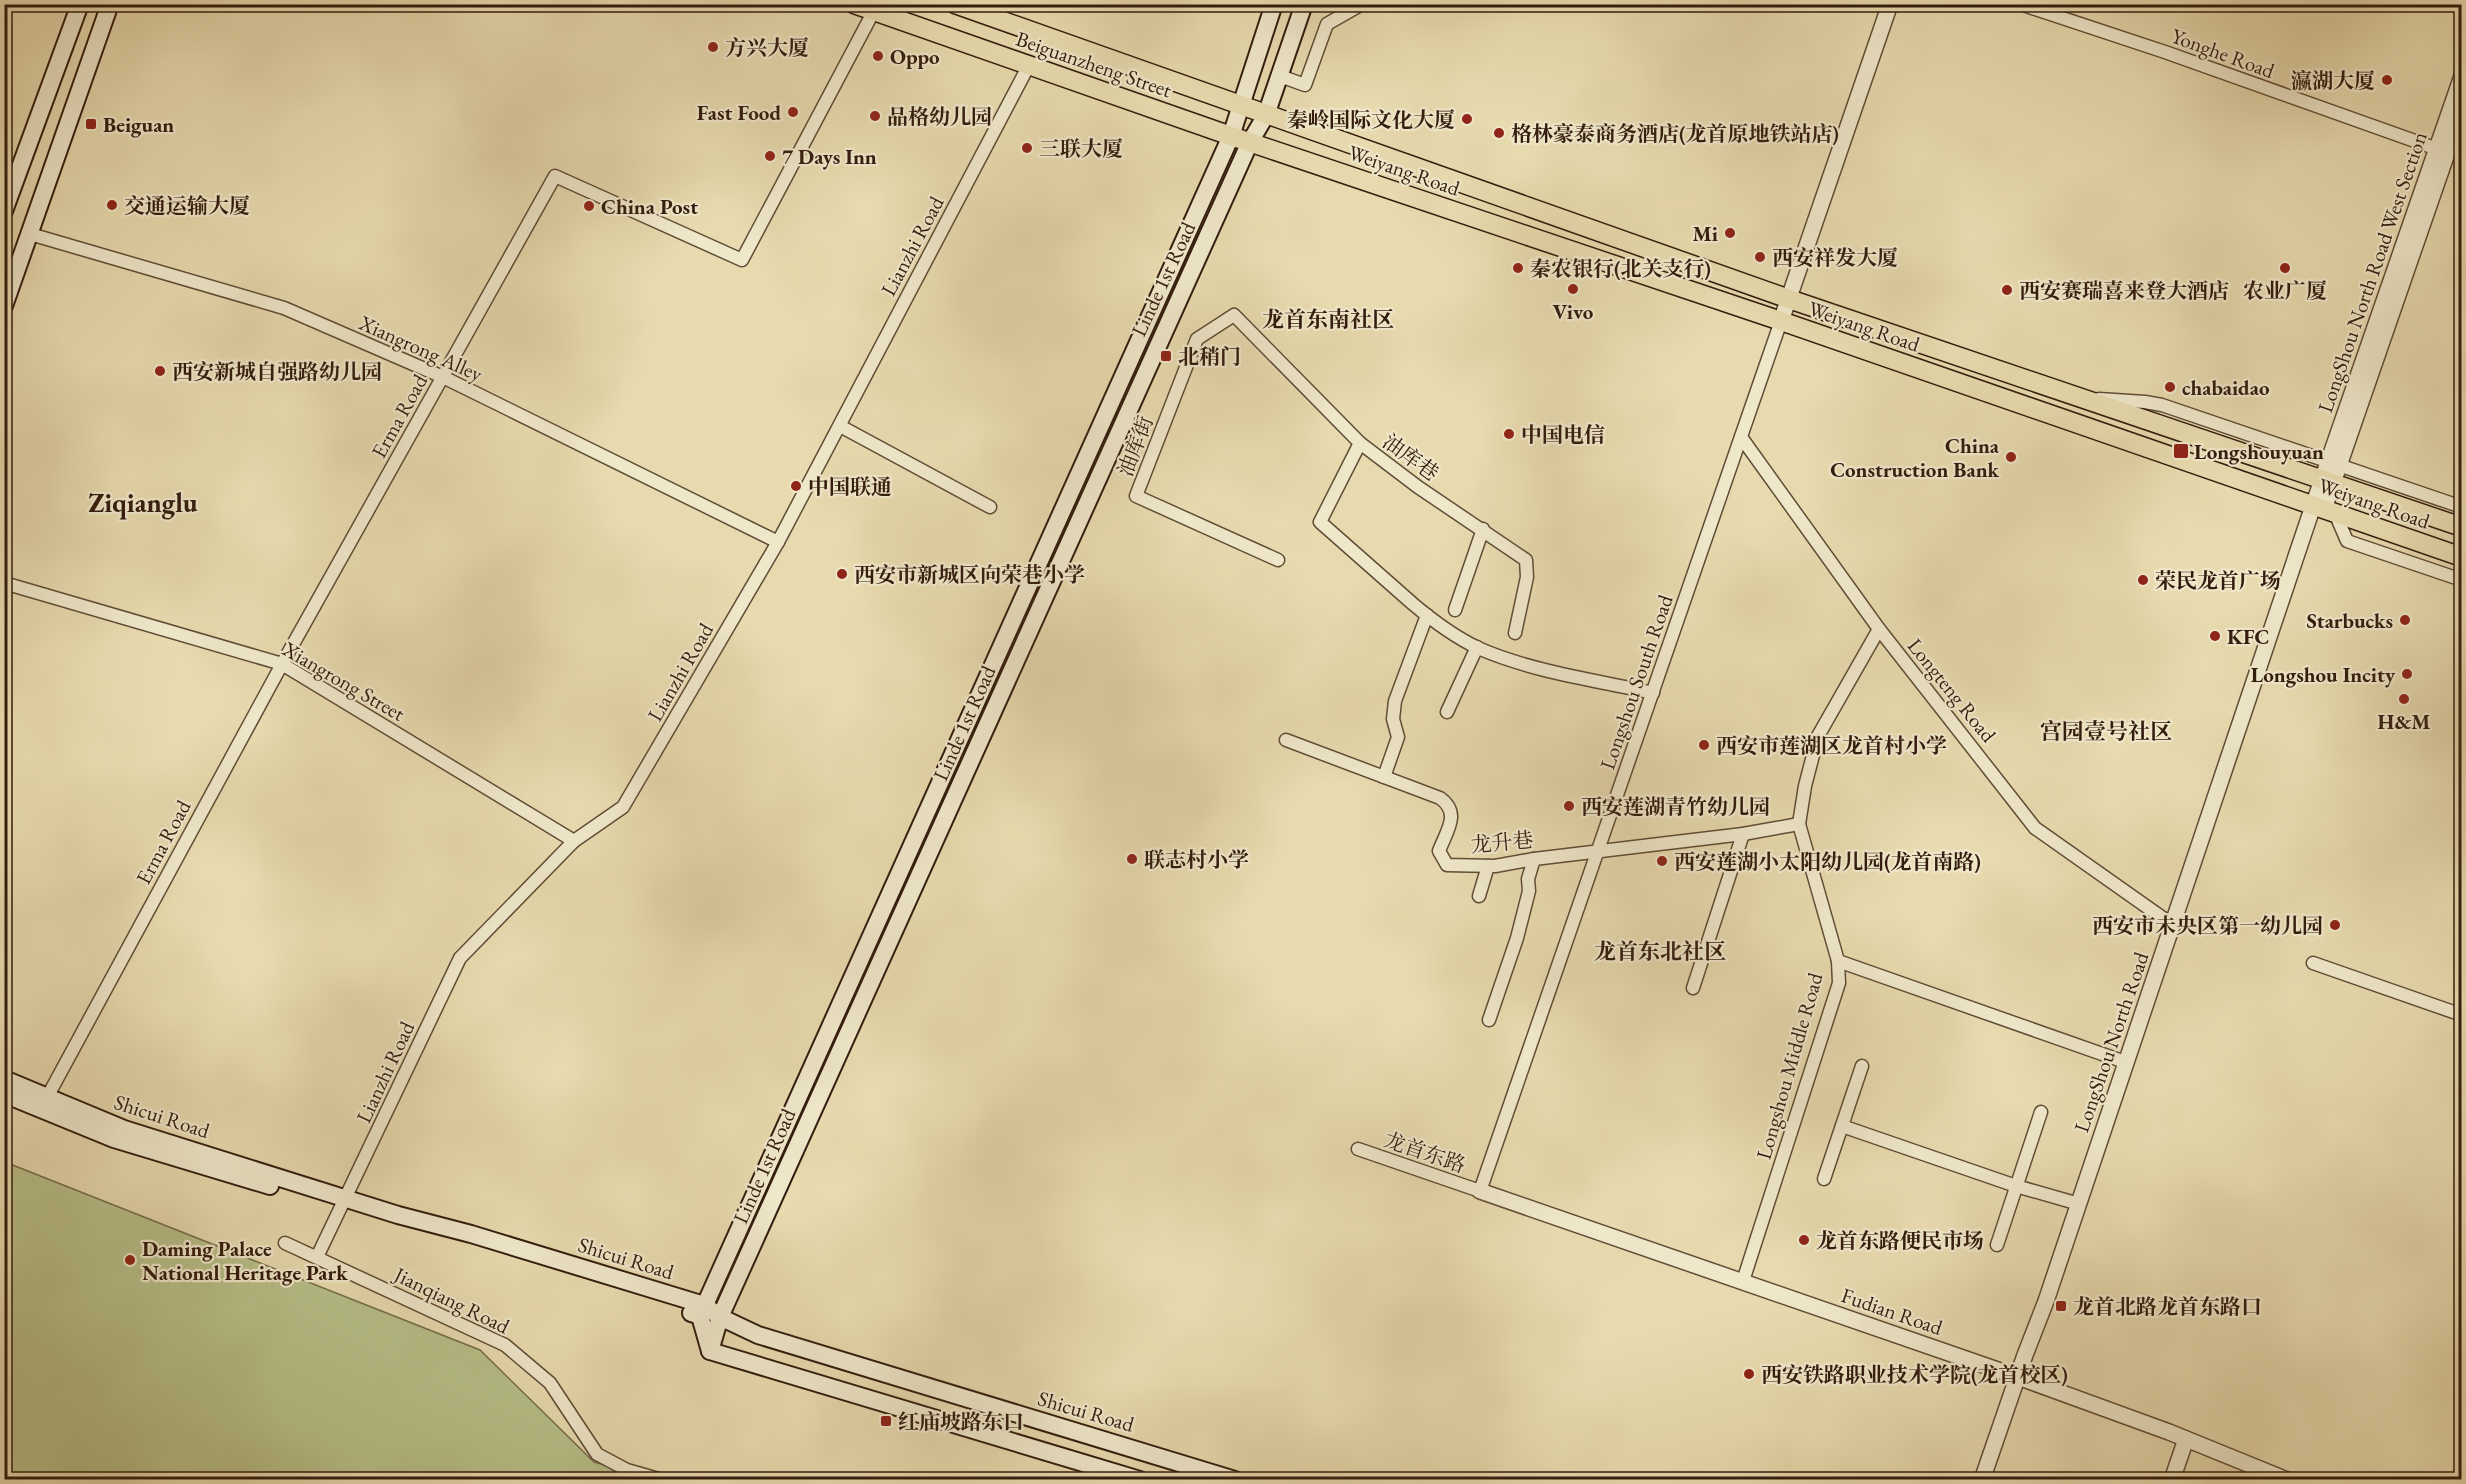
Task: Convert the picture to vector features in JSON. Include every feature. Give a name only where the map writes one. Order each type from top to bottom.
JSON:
[{"type":"main road","points":[[4,211],[80,4]]},
{"type":"main road","points":[[4,306],[110,4]]},
{"type":"main road","name":"Beiguanzheng Street","points":[[854,4],[876,8],[1029,65],[1250,142]]},
{"type":"main road","name":"Beiguanzheng Street","points":[[956,4],[1266,116]]},
{"type":"main road","name":"Linde 1st Road","points":[[702,1310],[1231,136],[1274,4]]},
{"type":"main road","name":"Linde 1st Road","points":[[710,1351],[720,1317],[1250,142],[1266,116],[1304,4]]},
{"type":"main road","name":"Weiyang Road","points":[[1266,116],[1789,299],[2462,527]]},
{"type":"main road","name":"Weiyang Road","points":[[1250,142],[1781,321],[2462,557]]},
{"type":"main road","name":"Shicui Road","points":[[4,1078],[43,1104]]},
{"type":"main road","name":"Shicui Road","points":[[4,1094],[124,1129],[343,1203],[471,1234],[702,1310],[758,1335],[1235,1479]]},
{"type":"main road","points":[[702,1310],[710,1351],[1140,1479]]},
{"type":"street","points":[[1280,76],[1305,85],[1327,24],[1362,4]]},
{"type":"street","points":[[1781,321],[1890,4]]},
{"type":"street","name":"Yonghe Road","points":[[2020,4],[2165,52],[2441,151]]},
{"type":"street","name":"Erma Road","points":[[43,1104],[282,664],[555,176],[742,260],[876,8]]},
{"type":"street","name":"Lianzhi Road","points":[[317,1257],[460,958],[574,841],[623,807],[778,542],[1029,65]]},
{"type":"street","name":"LongShou North Road West Section","points":[[2324,509],[2327,483],[2441,151],[2462,76]]},
{"type":"street","name":"LongShou North Road West Section","points":[[2441,151],[2462,110]]},
{"type":"street","name":"Xiangrong Alley","points":[[30,234],[284,308],[443,378],[778,542]]},
{"type":"street","name":"油库巷","points":[[1234,315],[1360,444],[1418,487],[1524,557],[1527,562],[1527,577],[1515,633]]},
{"type":"street","name":"油库街","points":[[1234,315],[1197,339],[1136,496],[1278,560]]},
{"type":"street","name":"Longshou South Road","points":[[1480,1191],[1781,321]]},
{"type":"street","points":[[2074,396],[2162,405],[2462,507]]},
{"type":"street","points":[[840,426],[990,507]]},
{"type":"street","name":"Longteng Road","points":[[1741,437],[1879,629],[2035,828],[2174,926]]},
{"type":"street","points":[[1360,444],[1320,522],[1427,615],[1477,647],[1532,667],[1653,693]]},
{"type":"street","points":[[2324,509],[2347,541],[2462,580]]},
{"type":"street","name":"LongShou North Road","points":[[1982,1479],[2079,1204],[2125,1062],[2324,509]]},
{"type":"street","points":[[1455,610],[1483,529]]},
{"type":"street","name":"Xiangrong Street","points":[[4,583],[282,664],[574,841]]},
{"type":"street","points":[[1384,777],[1397,744],[1398,737],[1393,719],[1395,701],[1427,615]]},
{"type":"street","name":"Longshou Middle Road","points":[[1743,1281],[1839,983],[1838,961],[1799,824],[1805,786],[1818,736],[1879,629]]},
{"type":"street","points":[[1448,712],[1477,647]]},
{"type":"street","name":"龙升巷","points":[[1286,740],[1440,798],[1452,810],[1440,851],[1447,865],[1488,866],[1743,834],[1799,824]]},
{"type":"street","points":[[1693,988],[1743,834]]},
{"type":"street","points":[[1489,1020],[1517,938],[1530,891],[1528,879],[1534,859]]},
{"type":"street","points":[[1479,896],[1488,866]]},
{"type":"street","points":[[1838,961],[2125,1062]]},
{"type":"street","points":[[2313,963],[2462,1015]]},
{"type":"street","points":[[1824,1179],[1862,1066]]},
{"type":"street","points":[[1997,1245],[2041,1112]]},
{"type":"street","points":[[1842,1126],[2016,1186],[2079,1204]]},
{"type":"street","name":"龙首东路","points":[[1358,1149],[1480,1191]]},
{"type":"street","name":"Fudian Road","points":[[1480,1191],[2018,1377],[2287,1479]]},
{"type":"street","name":"Jianqiang Road","points":[[285,1243],[505,1345],[550,1383],[597,1454],[627,1470],[662,1479]]},
{"type":"street","points":[[2172,1479],[2186,1439]]},
{"type":"green space","name":"Daming Palace National Heritage Park","points":[[5,1162],[480,1350],[594,1462],[656,1479],[5,1480]]},
{"type":"place","name":"方兴大厦","points":[[713,47]]},
{"type":"place","name":"Oppo","points":[[878,56]]},
{"type":"place","name":"瀛湖大厦","points":[[2387,80]]},
{"type":"place","name":"Fast Food","points":[[793,112]]},
{"type":"place","name":"品格幼儿园","points":[[875,116]]},
{"type":"place","name":"秦岭国际文化大厦","points":[[1467,119]]},
{"type":"place","name":"Beiguan","points":[[91,124]]},
{"type":"place","name":"格林豪泰商务酒店(龙首原地铁站店)","points":[[1499,133]]},
{"type":"place","name":"三联大厦","points":[[1027,148]]},
{"type":"place","name":"7 Days Inn","points":[[770,156]]},
{"type":"place","name":"交通运输大厦","points":[[112,205]]},
{"type":"place","name":"China Post","points":[[589,206]]},
{"type":"place","name":"Mi","points":[[1730,233]]},
{"type":"place","name":"西安祥发大厦","points":[[1760,257]]},
{"type":"place","name":"秦农银行(北关支行)","points":[[1518,268]]},
{"type":"place","name":"农业广厦","points":[[2285,268]]},
{"type":"place","name":"Vivo","points":[[1573,289]]},
{"type":"place","name":"西安赛瑞喜来登大酒店","points":[[2007,290]]},
{"type":"place","name":"北稍门","points":[[1166,356]]},
{"type":"place","name":"西安新城自强路幼儿园","points":[[160,371]]},
{"type":"place","name":"chabaidao","points":[[2170,387]]},
{"type":"place","name":"中国电信","points":[[1509,434]]},
{"type":"place","name":"Longshouyuan","points":[[2181,451]]},
{"type":"place","name":"China Construction Bank","points":[[2011,457]]},
{"type":"place","name":"中国联通","points":[[796,486]]},
{"type":"place","name":"西安市新城区向荣巷小学","points":[[842,574]]},
{"type":"place","name":"荣民龙首广场","points":[[2143,580]]},
{"type":"place","name":"Starbucks","points":[[2405,620]]},
{"type":"place","name":"KFC","points":[[2215,636]]},
{"type":"place","name":"Longshou Incity","points":[[2407,674]]},
{"type":"place","name":"H&M","points":[[2404,699]]},
{"type":"place","name":"西安市莲湖区龙首村小学","points":[[1704,745]]},
{"type":"place","name":"西安莲湖青竹幼儿园","points":[[1569,806]]},
{"type":"place","name":"联志村小学","points":[[1132,859]]},
{"type":"place","name":"西安莲湖小太阳幼儿园(龙首南路)","points":[[1662,861]]},
{"type":"place","name":"西安市未央区第一幼儿园","points":[[2335,925]]},
{"type":"place","name":"龙首东路便民市场","points":[[1804,1240]]},
{"type":"place","name":"Daming Palace National Heritage Park","points":[[130,1260]]},
{"type":"place","name":"龙首北路龙首东路口","points":[[2061,1306]]},
{"type":"place","name":"西安铁路职业技术学院(龙首校区)","points":[[1749,1374]]},
{"type":"place","name":"红庙坡路东口","points":[[886,1421]]},
{"type":"district","name":"龙首东南社区","points":[[1328,319]]},
{"type":"district","name":"Ziqianglu","points":[[143,502]]},
{"type":"district","name":"宫园壹号社区","points":[[2106,731]]},
{"type":"district","name":"龙首东北社区","points":[[1660,951]]}]
